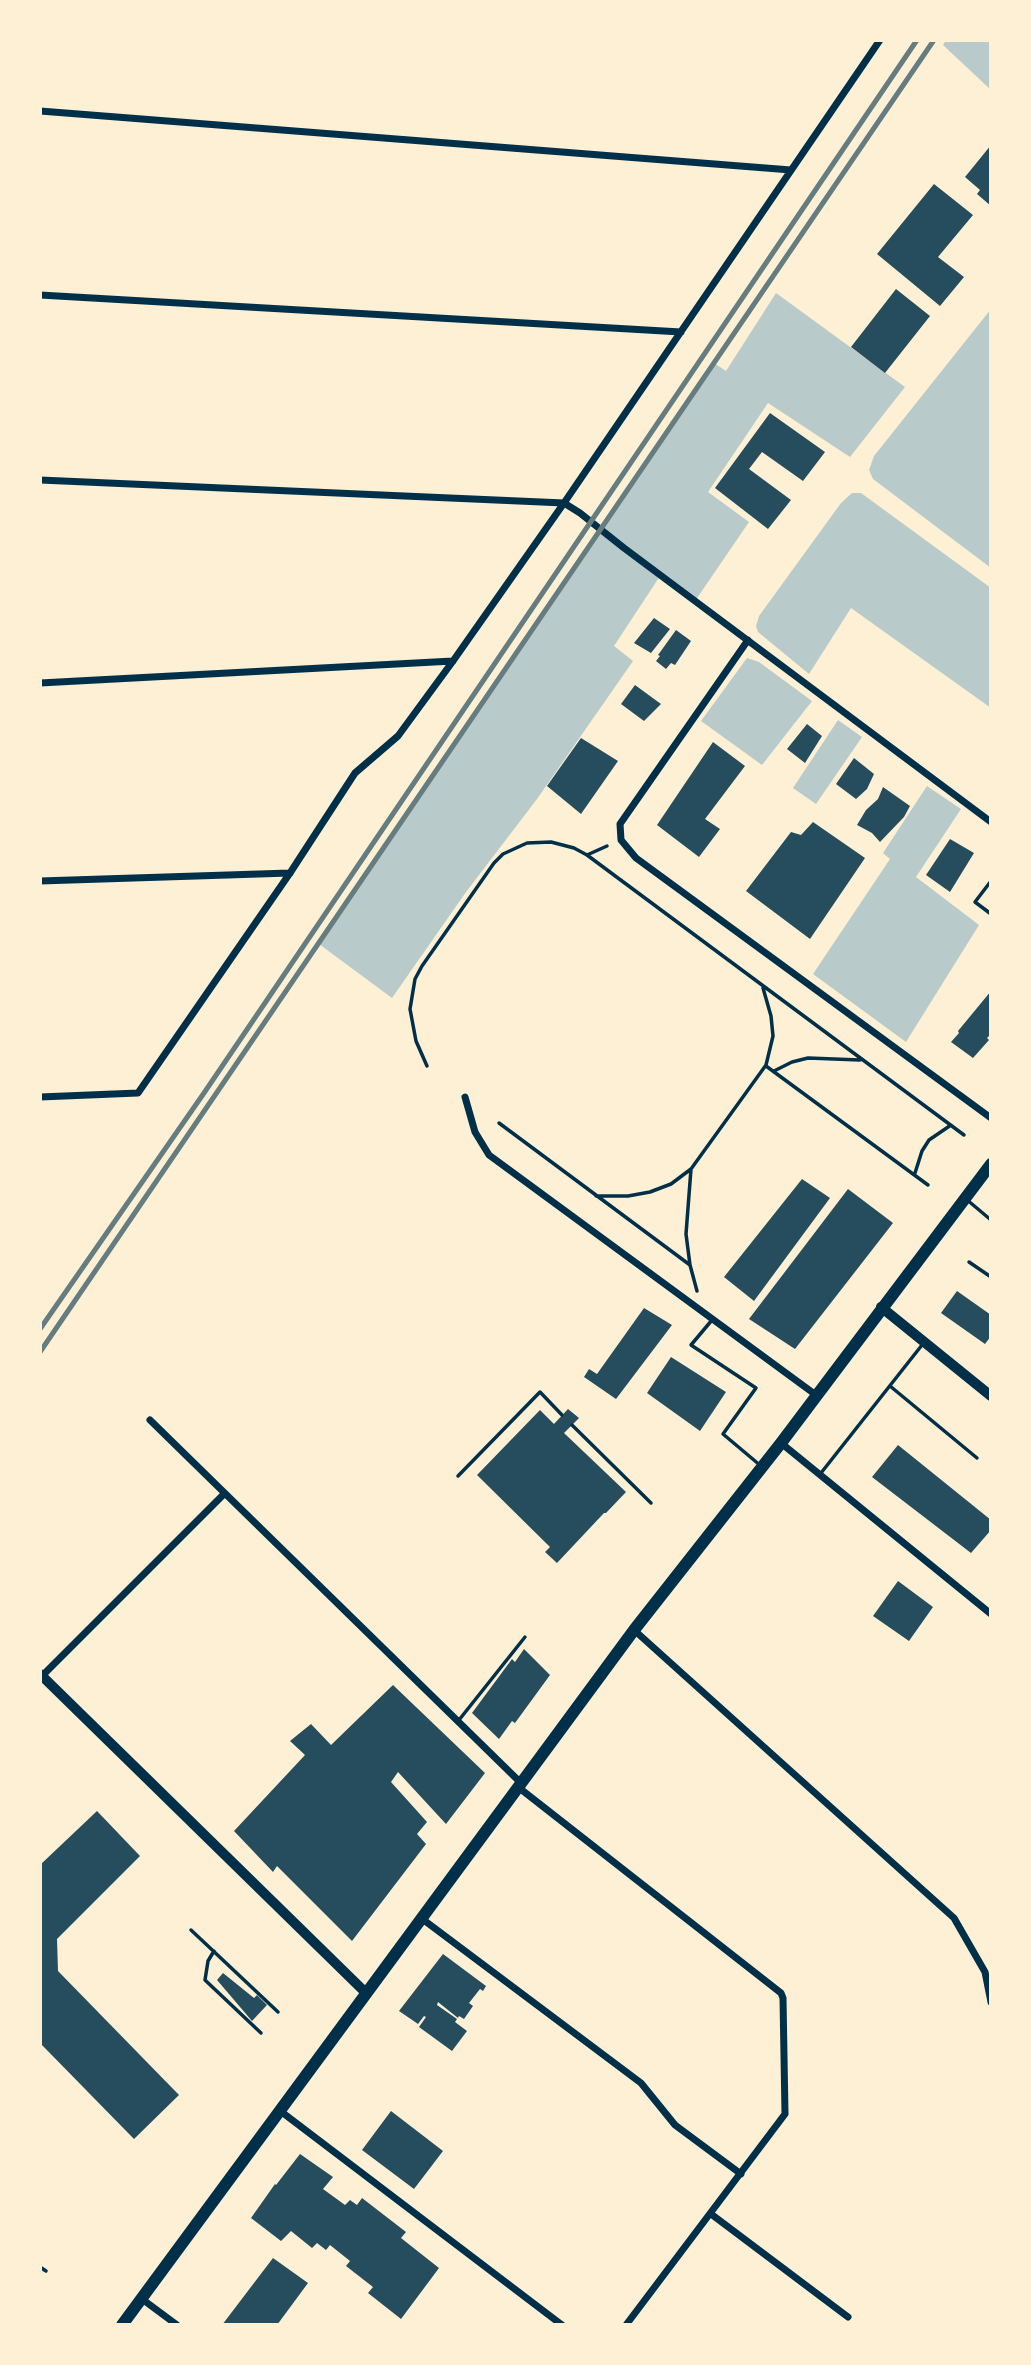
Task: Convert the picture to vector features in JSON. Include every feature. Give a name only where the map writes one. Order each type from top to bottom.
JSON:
[{"type":"main road","points":[[122,2325],[634,1630],[781,1443],[991,1164]]},
{"type":"street","points":[[40,1097],[138,1093],[290,873],[355,773],[398,736],[453,661],[880,40]]},
{"type":"street","points":[[40,111],[792,170]]},
{"type":"street","points":[[40,295],[681,332]]},
{"type":"street","points":[[40,480],[564,503],[991,822]]},
{"type":"street","points":[[748,640],[620,824],[621,840],[636,858],[991,1118]]},
{"type":"street","points":[[40,683],[453,661]]},
{"type":"street","points":[[40,881],[290,873]]},
{"type":"street","points":[[465,1097],[475,1132],[489,1155],[816,1395]]},
{"type":"street","points":[[881,1307],[990,1393]]},
{"type":"street","points":[[150,1420],[520,1785],[781,1993],[785,2115],[626,2325]]},
{"type":"street","points":[[781,1443],[991,1614]]},
{"type":"street","points":[[224,1494],[41,1675],[366,1993]]},
{"type":"street","points":[[634,1630],[954,1918],[985,1972],[991,2002]]},
{"type":"street","points":[[421,1919],[641,2083],[675,2126],[741,2174]]},
{"type":"street","points":[[279,2110],[562,2325]]},
{"type":"street","points":[[711,2214],[848,2317]]},
{"type":"street","points":[[142,2298],[177,2325]]},
{"type":"lane","points":[[991,881],[975,902],[991,914]]},
{"type":"lane","points":[[964,1198],[991,1220]]},
{"type":"lane","points":[[969,1262],[991,1277]]},
{"type":"lane","points":[[712,1319],[691,1345],[756,1388],[723,1434],[762,1467]]},
{"type":"lane","points":[[819,1475],[924,1342]]},
{"type":"lane","points":[[890,1386],[977,1458]]},
{"type":"lane","points":[[458,1476],[540,1392],[562,1415]]},
{"type":"lane","points":[[572,1426],[651,1503]]},
{"type":"lane","points":[[458,1721],[525,1637]]},
{"type":"lane","points":[[191,1930],[278,2012]]},
{"type":"lane","points":[[214,1951],[208,1961],[205,1980],[261,2033]]},
{"type":"path","points":[[427,1066],[412,1024],[410,1009],[415,979],[494,863],[512,848],[540,841],[562,844],[587,855],[964,1135]]},
{"type":"path","points":[[587,855],[607,846]]},
{"type":"path","points":[[596,1196],[628,1196],[650,1192],[671,1184],[691,1169],[766,1065],[772,1044],[773,1025],[762,986]]},
{"type":"path","points":[[774,1071],[808,1058],[862,1060]]},
{"type":"path","points":[[766,1065],[928,1185]]},
{"type":"path","points":[[499,1123],[690,1265]]},
{"type":"path","points":[[915,1173],[922,1151],[929,1140],[951,1125]]},
{"type":"path","points":[[691,1169],[686,1223],[690,1265],[697,1292]]},
{"type":"path","points":[[40,2267],[46,2270]]},
{"type":"shaded area","points":[[946,40],[991,40],[991,90],[943,45]]},
{"type":"shaded area","points":[[776,293],[905,387],[850,457],[768,403],[708,492],[749,522],[695,601],[660,576],[614,646],[633,661],[537,799],[466,892],[392,998],[319,944],[714,363],[726,371]]},
{"type":"shaded area","points":[[991,309],[991,568],[873,479],[869,470],[874,456]]},
{"type":"shaded area","points":[[852,493],[861,493],[991,588],[991,708],[851,608],[809,674],[758,632],[756,626],[759,616],[841,503]]},
{"type":"shaded area","points":[[747,658],[759,662],[812,701],[762,765],[701,721]]},
{"type":"shaded area","points":[[838,720],[862,737],[816,804],[793,788]]},
{"type":"shaded area","points":[[927,786],[961,809],[916,877],[979,925],[906,1042],[813,974],[890,859],[883,853]]},
{"type":"building","points":[[991,145],[991,206],[977,194],[980,190],[965,177]]},
{"type":"building","points":[[934,184],[973,215],[938,257],[964,277],[940,306],[877,254]]},
{"type":"building","points":[[896,289],[930,316],[885,373],[851,347]]},
{"type":"building","points":[[770,413],[825,452],[803,481],[762,452],[749,469],[791,500],[768,529],[715,488]]},
{"type":"building","points":[[654,618],[670,629],[651,653],[634,643]]},
{"type":"building","points":[[676,630],[691,641],[675,665],[671,663],[666,669],[656,661]]},
{"type":"building","points":[[635,685],[661,704],[644,721],[621,704]]},
{"type":"building","points":[[807,724],[822,736],[805,763],[787,749]]},
{"type":"building","points":[[581,738],[618,761],[581,814],[547,786]]},
{"type":"building","points":[[713,742],[745,766],[705,819],[720,829],[699,857],[657,825]]},
{"type":"building","points":[[854,758],[874,774],[867,789],[856,799],[836,784]]},
{"type":"building","points":[[883,787],[910,806],[904,817],[880,842],[872,833],[857,825],[866,810],[878,799]]},
{"type":"building","points":[[813,822],[865,858],[810,939],[746,891],[791,832],[801,835]]},
{"type":"building","points":[[950,839],[974,853],[950,892],[926,875]]},
{"type":"building","points":[[991,991],[991,1034],[973,1058],[951,1042]]},
{"type":"building","points":[[802,1179],[830,1198],[754,1301],[724,1277]]},
{"type":"building","points":[[848,1189],[893,1223],[795,1349],[749,1319]]},
{"type":"building","points":[[957,1291],[991,1315],[991,1336],[985,1344],[941,1313]]},
{"type":"building","points":[[644,1308],[672,1325],[616,1399],[584,1377],[589,1369],[597,1374]]},
{"type":"building","points":[[671,1357],[726,1392],[700,1431],[647,1393]]},
{"type":"building","points":[[568,1409],[579,1418],[564,1433],[626,1492],[557,1563],[545,1552],[550,1547],[477,1475],[540,1410],[554,1424]]},
{"type":"building","points":[[898,1445],[991,1520],[991,1530],[971,1553],[872,1477]]},
{"type":"building","points":[[898,1581],[933,1607],[909,1641],[873,1616]]},
{"type":"building","points":[[524,1649],[550,1675],[515,1723],[512,1721],[499,1739],[472,1713],[512,1659],[515,1662]]},
{"type":"building","points":[[393,1685],[485,1773],[446,1824],[398,1772],[391,1782],[427,1822],[417,1834],[426,1844],[352,1941],[277,1866],[273,1872],[234,1831],[305,1755],[290,1741],[311,1724],[331,1745]]},
{"type":"building","points":[[97,1811],[140,1856],[57,1939],[58,1971],[179,2095],[134,2139],[40,2043],[40,1865]]},
{"type":"building","points":[[443,1954],[486,1986],[483,1991],[480,1989],[469,2003],[473,2006],[464,2019],[459,2016],[458,2018],[438,2002],[437,2005],[457,2019],[455,2022],[467,2031],[452,2051],[419,2027],[426,2017],[418,2024],[399,2011]]},
{"type":"building","points":[[223,1973],[254,1998],[257,1995],[267,2005],[252,2021],[217,1980]]},
{"type":"building","points":[[391,2111],[443,2151],[414,2189],[362,2150]]},
{"type":"building","points":[[300,2154],[333,2177],[323,2189],[345,2205],[350,2200],[357,2205],[362,2198],[406,2232],[401,2238],[439,2268],[401,2319],[368,2293],[373,2287],[346,2266],[350,2261],[330,2245],[326,2250],[317,2243],[312,2248],[291,2231],[281,2241],[251,2218]]},
{"type":"building","points":[[273,2258],[308,2283],[277,2325],[222,2325]]},
{"type":"railway","points":[[40,1329],[204,1093],[917,40]]},
{"type":"railway","points":[[40,1352],[934,40]]}]
